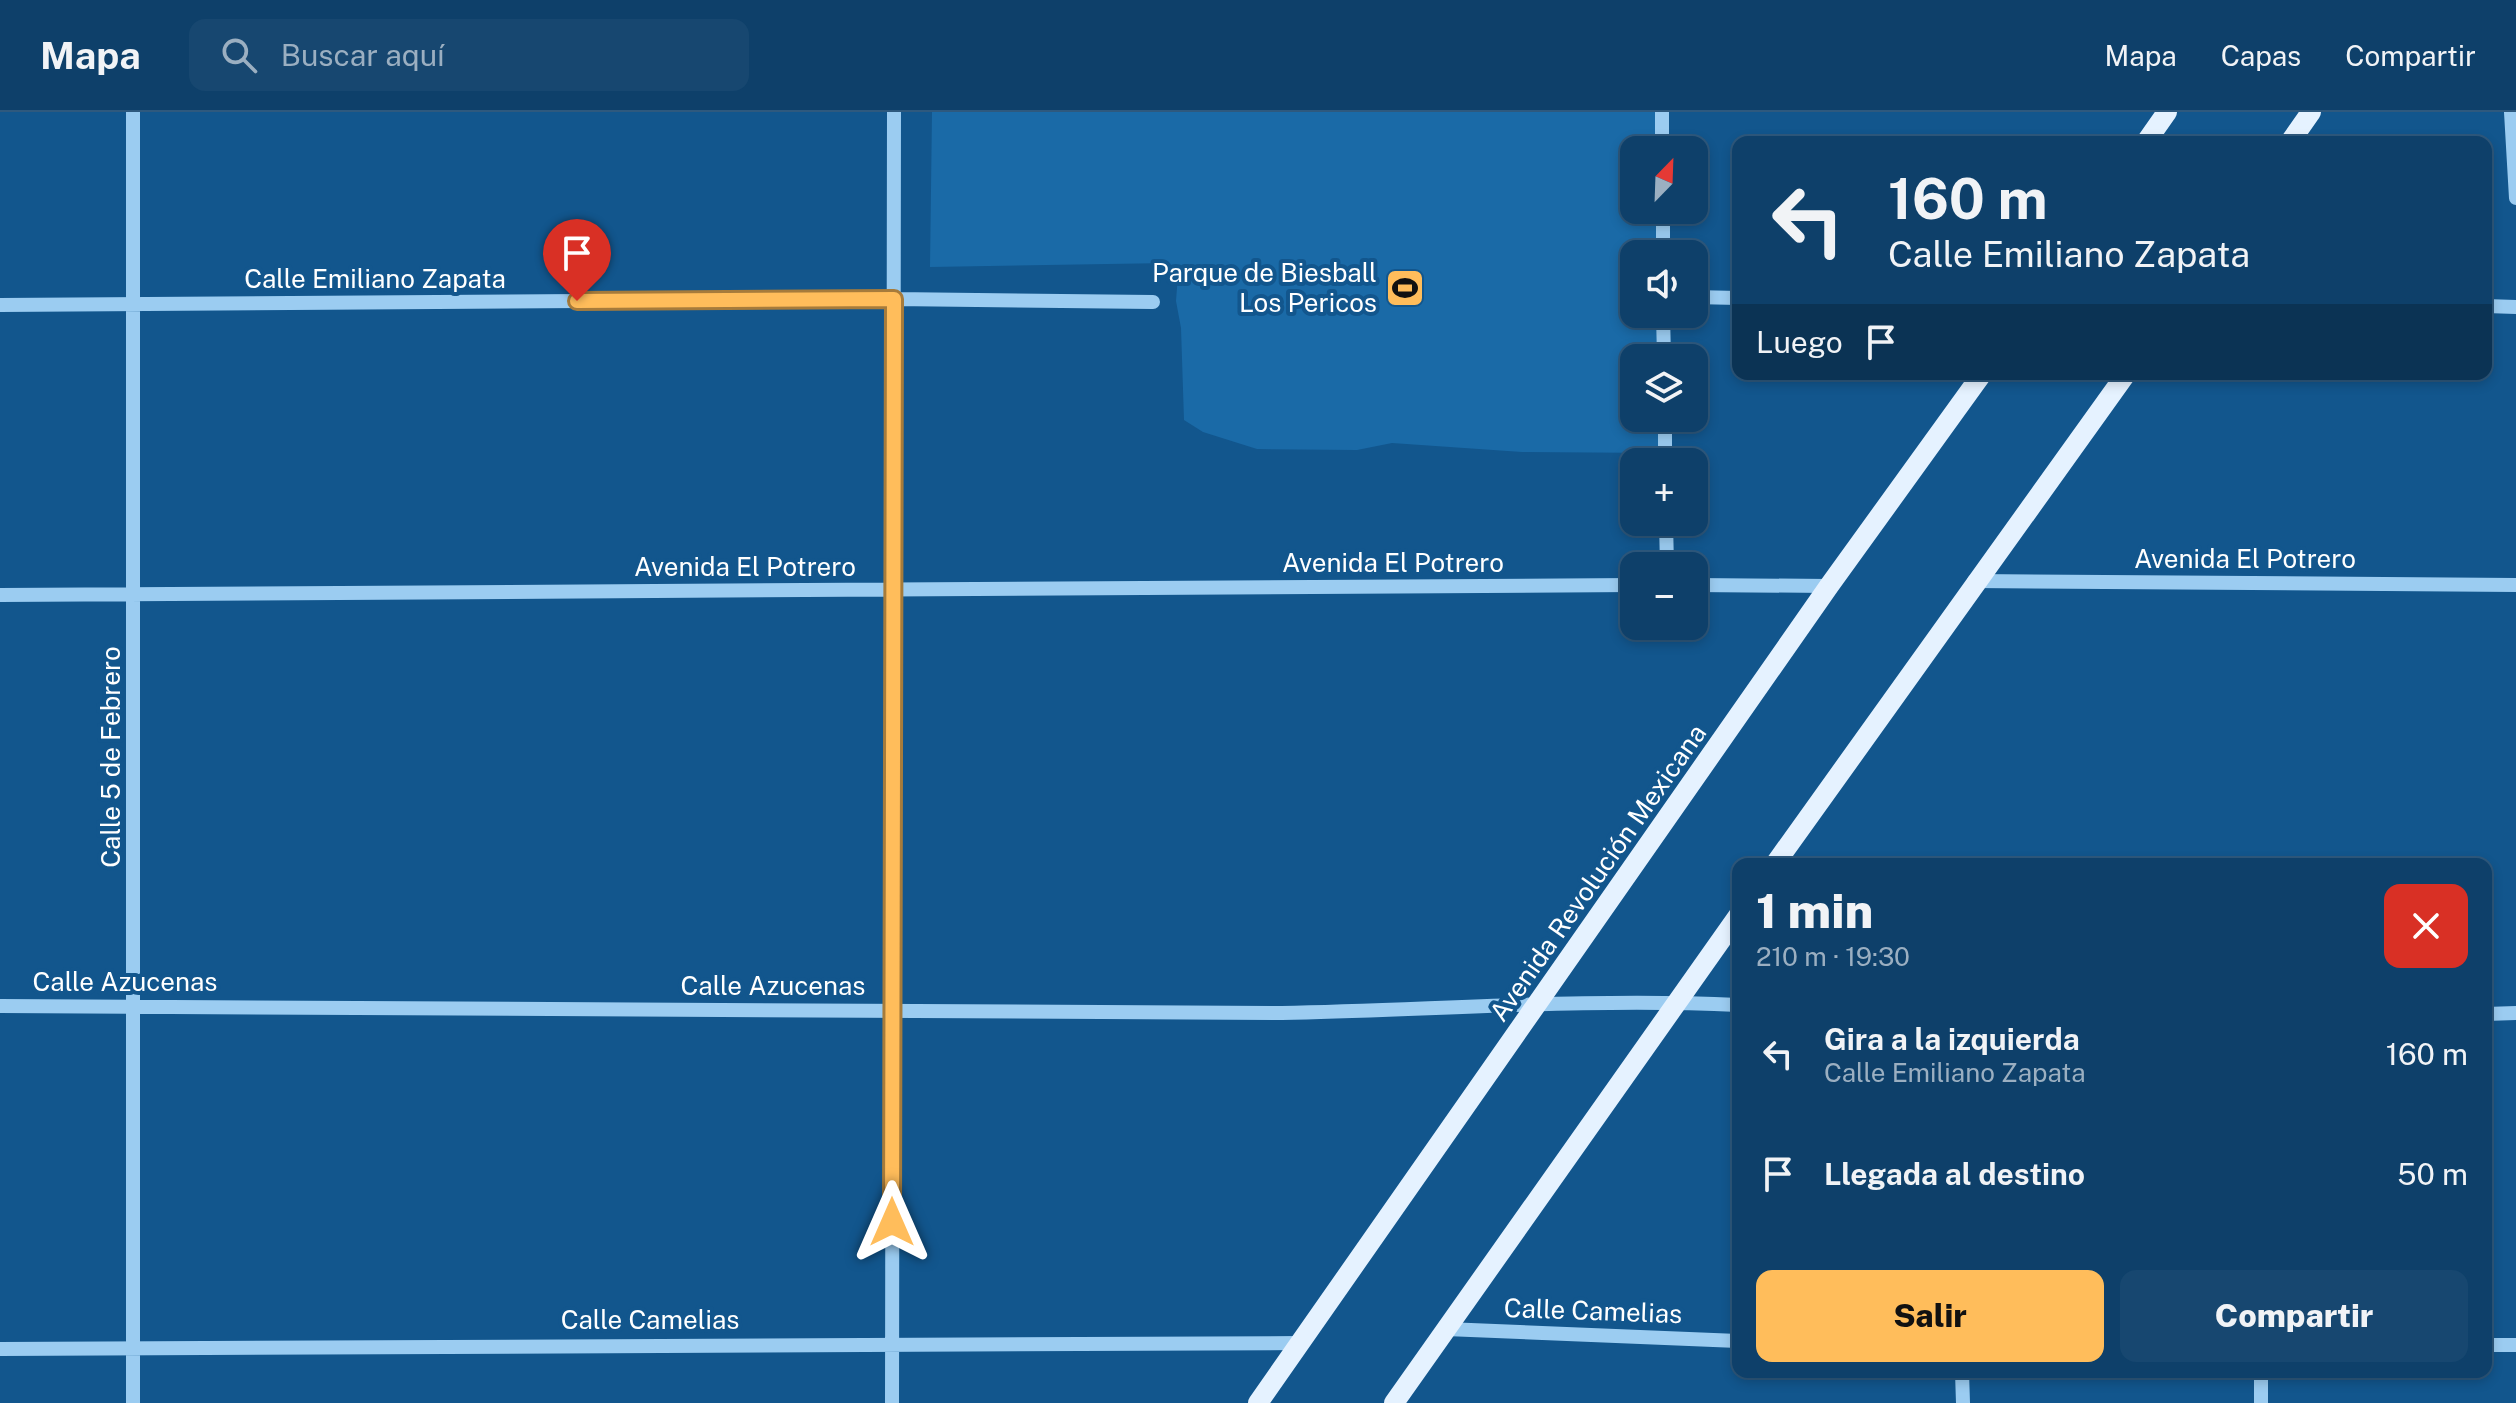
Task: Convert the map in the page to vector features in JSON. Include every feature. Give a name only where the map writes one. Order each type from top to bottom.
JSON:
[{"type":"main road","points":[[2150,136],[2167,112]]},
{"type":"main road","points":[[2294,136],[2311,112]]},
{"type":"main road","name":"Avenida Revolución Mexicana","points":[[1258,1403],[1829,586],[1978,380]]},
{"type":"main road","points":[[1779,858],[1974,581],[2122,380]]},
{"type":"main road","points":[[1394,1403],[1732,924]]},
{"type":"street","name":"Calle 5 de Febrero","points":[[133,112],[136,592],[133,1403]]},
{"type":"street","points":[[892,1403],[894,112]]},
{"type":"street","points":[[1662,112],[1662,136]]},
{"type":"street","points":[[2511,112],[2516,198]]},
{"type":"street","points":[[1708,297],[1732,298]]},
{"type":"street","name":"Calle Emiliano Zapata","points":[[0,305],[894,299],[1153,302]]},
{"type":"street","points":[[2492,306],[2516,307]]},
{"type":"street","name":"Avenida El Potrero","points":[[1974,581],[2516,585]]},
{"type":"street","name":"Avenida El Potrero","points":[[0,595],[1620,585]]},
{"type":"street","points":[[1708,585],[1829,586]]},
{"type":"street","name":"Calle Azucenas","points":[[0,1006],[1282,1013],[1444,1010],[1539,1004],[1677,1002],[1732,1005]]},
{"type":"street","points":[[2492,1014],[2516,1013]]},
{"type":"street","name":"Calle Camelias","points":[[1446,1329],[1732,1341]]},
{"type":"street","name":"Calle Camelias","points":[[0,1349],[1300,1343]]},
{"type":"street","points":[[2492,1345],[2516,1345]]},
{"type":"street","points":[[1962,1378],[1963,1403]]},
{"type":"street","points":[[2261,1378],[2261,1403]]},
{"type":"shaded area","name":"Parque de Biesball Los Pericos","points":[[932,112],[1659,112],[1660,136],[1620,136],[1620,224],[1660,224],[1660,240],[1620,240],[1620,328],[1661,328],[1661,344],[1620,344],[1620,432],[1661,432],[1662,448],[1620,448],[1620,453],[1522,452],[1392,443],[1357,450],[1257,449],[1203,432],[1184,420],[1181,328],[1176,301],[1178,275],[1169,263],[930,267]]},
{"type":"place","name":"Parque de Biesball Los Pericos","points":[[1405,288]]},
{"type":"route","points":[[577,301],[894,299],[892,1222]]}]
